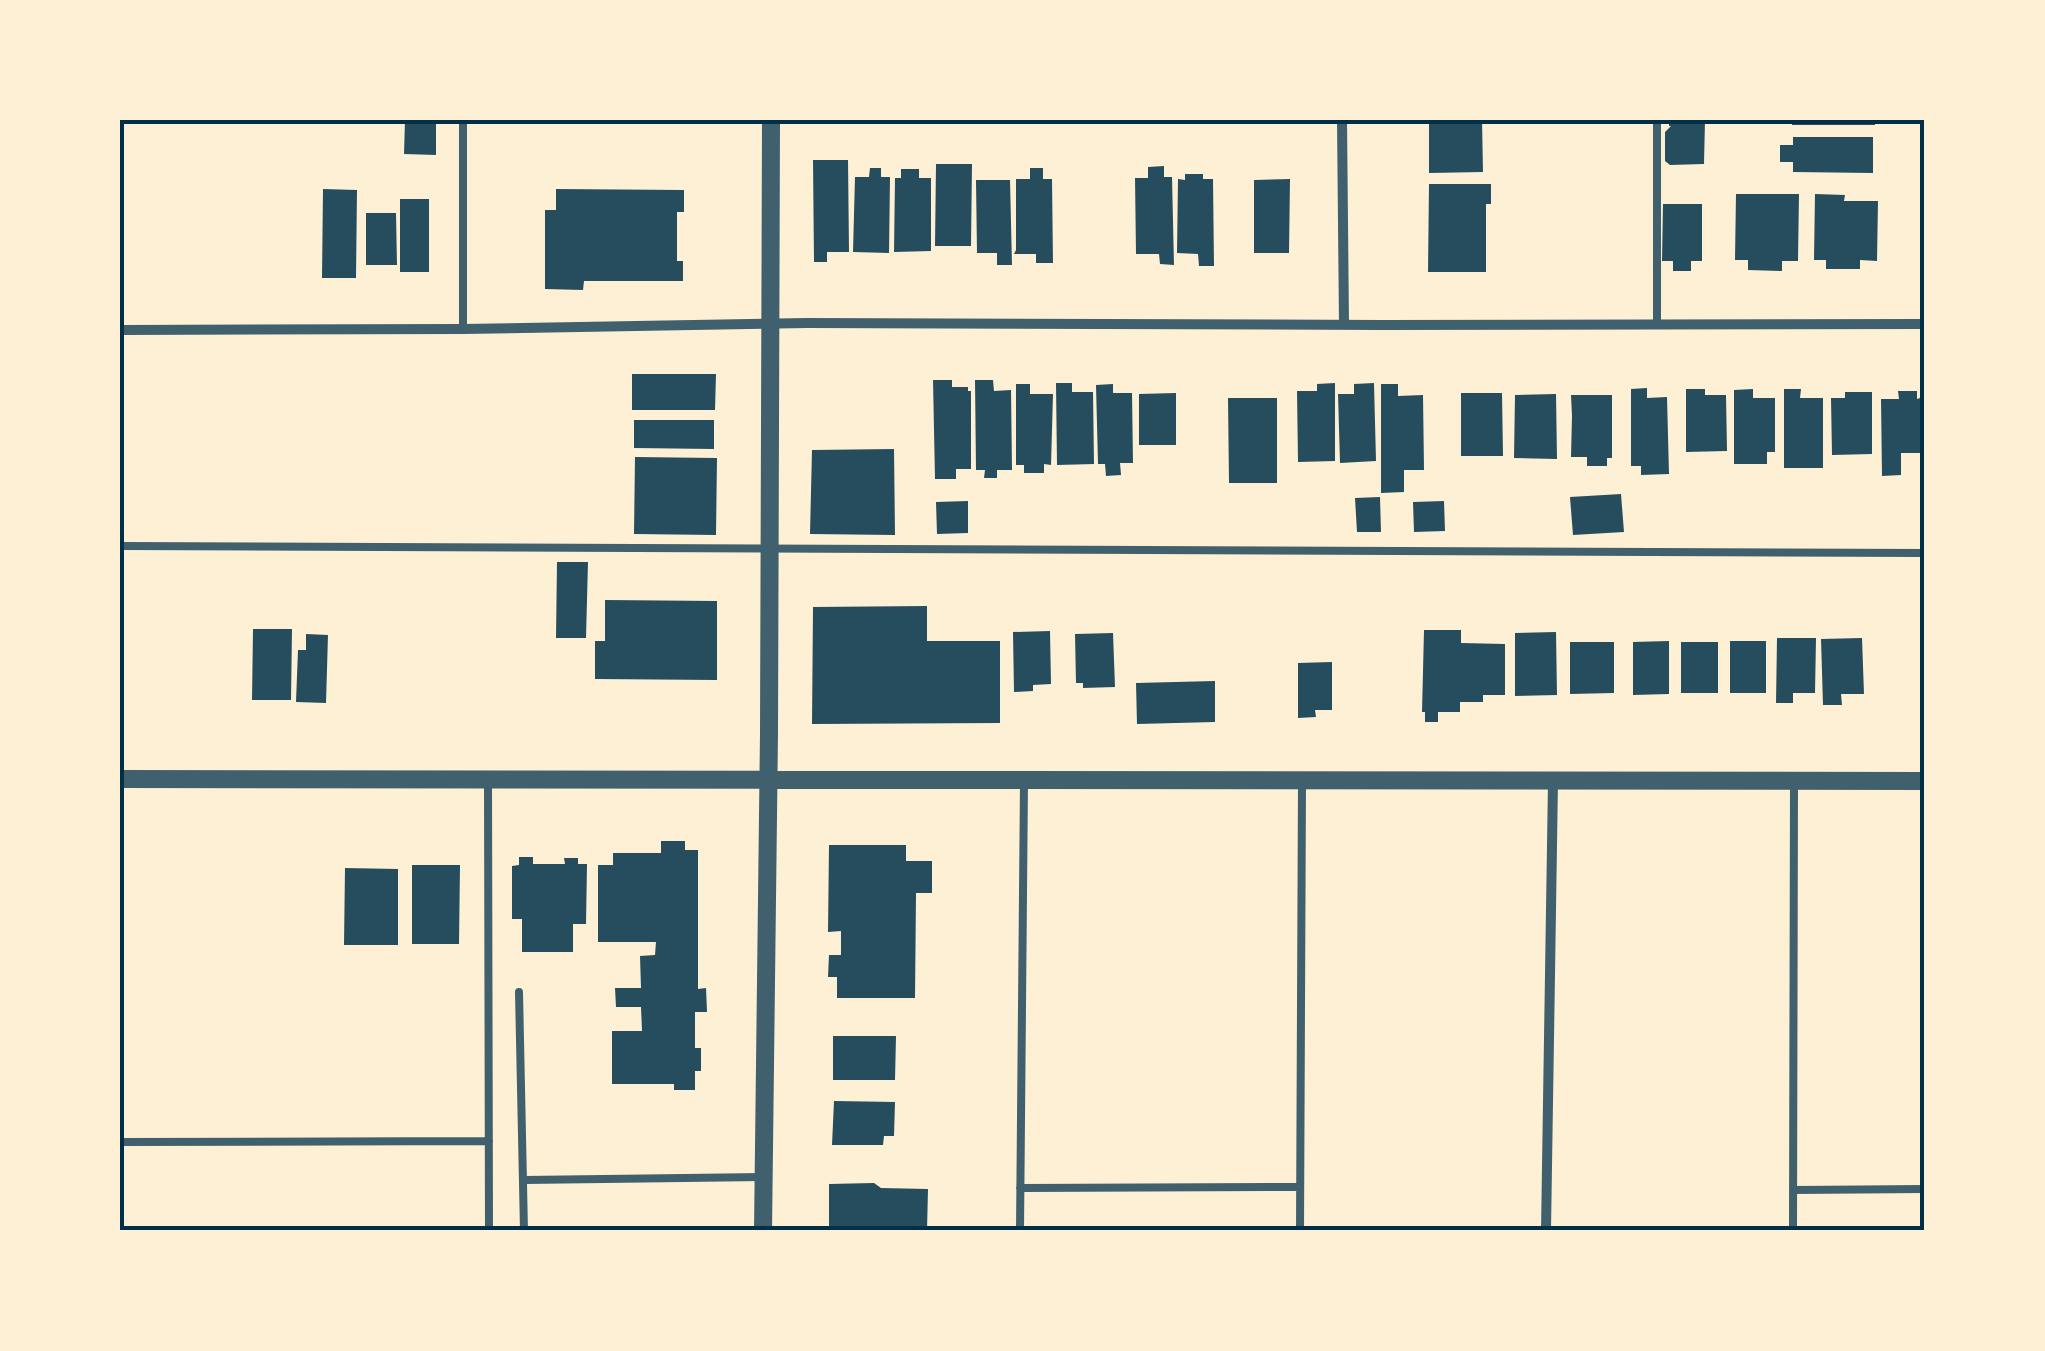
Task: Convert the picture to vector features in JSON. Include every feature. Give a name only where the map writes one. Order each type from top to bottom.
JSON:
[{"type":"street","points":[[762,1231],[769,780],[771,120]]},
{"type":"street","points":[[1342,120],[1344,325]]},
{"type":"street","points":[[120,330],[463,330],[770,323],[1925,324]]},
{"type":"street","points":[[120,780],[1925,781]]},
{"type":"street","points":[[1546,1231],[1553,781]]},
{"type":"lane","points":[[463,120],[463,330]]},
{"type":"lane","points":[[1657,120],[1657,324]]},
{"type":"lane","points":[[120,546],[1925,553]]},
{"type":"lane","points":[[488,780],[489,1231]]},
{"type":"lane","points":[[1020,1231],[1024,781]]},
{"type":"lane","points":[[1300,1231],[1302,781]]},
{"type":"lane","points":[[1793,1231],[1794,781]]},
{"type":"lane","points":[[520,992],[524,1231]]},
{"type":"lane","points":[[120,1142],[488,1142]]},
{"type":"lane","points":[[524,1180],[763,1176]]},
{"type":"lane","points":[[1020,1188],[1300,1187]]},
{"type":"lane","points":[[1793,1190],[1925,1189]]},
{"type":"building","points":[[405,120],[436,120],[436,155],[404,154]]},
{"type":"building","points":[[1482,120],[1483,172],[1429,173],[1429,121]]},
{"type":"building","points":[[1669,120],[1705,120],[1704,164],[1670,165],[1665,161]]},
{"type":"building","points":[[1792,120],[1875,120],[1875,125],[1792,125]]},
{"type":"building","points":[[1793,137],[1873,137],[1873,173],[1793,172],[1793,162],[1780,162],[1780,145],[1793,145]]},
{"type":"building","points":[[813,160],[848,160],[849,252],[827,252],[827,262],[814,262]]},
{"type":"building","points":[[936,164],[972,164],[971,246],[935,246]]},
{"type":"building","points":[[1164,166],[1164,177],[1172,177],[1174,265],[1160,264],[1159,254],[1136,254],[1135,178],[1148,178],[1148,167]]},
{"type":"building","points":[[870,168],[881,168],[881,177],[890,177],[889,253],[853,252],[855,177],[869,177]]},
{"type":"building","points":[[1030,168],[1043,168],[1043,179],[1052,179],[1053,263],[1036,263],[1036,254],[1014,254],[1016,179],[1030,179]]},
{"type":"building","points":[[901,169],[919,169],[919,178],[931,178],[931,251],[894,252],[895,178],[901,178]]},
{"type":"building","points":[[1185,174],[1203,174],[1203,179],[1213,179],[1214,266],[1199,266],[1198,254],[1177,253],[1178,179],[1185,180]]},
{"type":"building","points":[[1290,179],[1289,253],[1254,253],[1254,180]]},
{"type":"building","points":[[976,180],[1010,180],[1012,265],[997,265],[997,253],[977,253]]},
{"type":"building","points":[[1429,184],[1491,184],[1491,204],[1486,204],[1486,272],[1428,272]]},
{"type":"building","points":[[323,189],[357,190],[356,278],[322,278]]},
{"type":"building","points":[[556,189],[684,190],[684,212],[677,212],[677,261],[683,261],[683,281],[584,281],[583,290],[545,289],[545,210],[556,210]]},
{"type":"building","points":[[1736,194],[1799,194],[1798,261],[1782,261],[1782,271],[1748,270],[1748,260],[1735,260]]},
{"type":"building","points":[[1815,194],[1845,195],[1844,201],[1878,201],[1877,261],[1860,260],[1860,269],[1826,269],[1826,260],[1814,260]]},
{"type":"building","points":[[400,199],[429,199],[429,272],[400,272]]},
{"type":"building","points":[[1663,204],[1702,204],[1702,261],[1691,261],[1691,271],[1673,271],[1673,261],[1662,261]]},
{"type":"building","points":[[366,213],[396,213],[397,265],[366,265]]},
{"type":"building","points":[[632,374],[716,374],[715,410],[632,410]]},
{"type":"building","points":[[933,380],[952,380],[952,387],[968,387],[971,391],[971,469],[956,469],[956,479],[935,479]]},
{"type":"building","points":[[975,380],[993,380],[994,391],[1011,390],[1012,470],[997,470],[997,478],[984,478],[985,470],[976,470]]},
{"type":"building","points":[[1056,383],[1072,383],[1072,392],[1093,392],[1094,464],[1057,465]]},
{"type":"building","points":[[1335,383],[1335,461],[1298,462],[1297,391],[1317,391],[1317,384]]},
{"type":"building","points":[[1374,383],[1376,461],[1340,463],[1338,394],[1354,394],[1354,384]]},
{"type":"building","points":[[1016,384],[1030,384],[1030,394],[1053,394],[1051,465],[1044,464],[1044,473],[1024,473],[1024,465],[1016,465]]},
{"type":"building","points":[[1113,384],[1113,393],[1132,393],[1133,463],[1120,463],[1121,475],[1106,476],[1105,464],[1098,464],[1096,385]]},
{"type":"building","points":[[1381,384],[1398,384],[1398,396],[1423,395],[1424,470],[1404,470],[1404,492],[1381,493]]},
{"type":"building","points":[[1647,388],[1647,398],[1667,397],[1669,474],[1641,475],[1641,466],[1631,466],[1631,389]]},
{"type":"building","points":[[1686,389],[1705,389],[1705,395],[1726,395],[1727,451],[1686,452]]},
{"type":"building","points":[[1753,389],[1753,398],[1775,398],[1775,452],[1767,452],[1767,464],[1734,464],[1734,390]]},
{"type":"building","points":[[1784,389],[1801,389],[1800,398],[1823,398],[1823,468],[1784,468]]},
{"type":"building","points":[[1898,391],[1917,391],[1917,399],[1920,398],[1921,453],[1901,453],[1901,475],[1882,476],[1881,399],[1899,399]]},
{"type":"building","points":[[1845,392],[1872,392],[1872,454],[1832,455],[1831,398],[1845,398]]},
{"type":"building","points":[[1176,393],[1176,445],[1139,445],[1139,394]]},
{"type":"building","points":[[1461,393],[1502,393],[1503,456],[1461,456]]},
{"type":"building","points":[[1556,394],[1557,459],[1514,458],[1515,395]]},
{"type":"building","points":[[1571,395],[1612,395],[1612,458],[1607,458],[1607,466],[1587,466],[1587,457],[1571,457]]},
{"type":"building","points":[[1228,398],[1277,398],[1277,483],[1229,483]]},
{"type":"building","points":[[634,420],[714,420],[714,449],[634,448]]},
{"type":"building","points":[[894,449],[895,535],[810,534],[812,450]]},
{"type":"building","points":[[635,457],[717,458],[716,535],[634,534]]},
{"type":"building","points":[[1621,494],[1624,532],[1573,535],[1570,497]]},
{"type":"building","points":[[1380,497],[1381,532],[1357,532],[1355,498]]},
{"type":"building","points":[[968,501],[968,533],[937,534],[936,502]]},
{"type":"building","points":[[1444,501],[1445,531],[1414,532],[1413,502]]},
{"type":"building","points":[[557,562],[588,562],[586,638],[556,638]]},
{"type":"building","points":[[605,600],[717,601],[717,680],[595,679],[595,641],[605,641]]},
{"type":"building","points":[[927,606],[927,641],[1000,641],[1000,723],[812,724],[813,607]]},
{"type":"building","points":[[253,629],[292,629],[291,700],[252,700]]},
{"type":"building","points":[[1424,630],[1461,630],[1461,643],[1505,644],[1505,695],[1483,695],[1483,702],[1460,702],[1460,712],[1438,712],[1438,722],[1425,722]]},
{"type":"building","points":[[1050,631],[1051,684],[1033,685],[1033,691],[1014,692],[1013,632]]},
{"type":"building","points":[[1556,632],[1557,695],[1515,696],[1515,633]]},
{"type":"building","points":[[1113,633],[1115,687],[1083,688],[1083,683],[1076,683],[1075,634]]},
{"type":"building","points":[[306,634],[328,635],[326,703],[296,702],[298,650],[306,650]]},
{"type":"building","points":[[1777,638],[1816,638],[1815,693],[1793,693],[1793,703],[1776,703]]},
{"type":"building","points":[[1862,638],[1864,694],[1841,694],[1842,705],[1823,705],[1821,639]]},
{"type":"building","points":[[1669,641],[1669,694],[1633,695],[1633,642]]},
{"type":"building","points":[[1730,641],[1766,641],[1766,693],[1730,693]]},
{"type":"building","points":[[1570,642],[1614,642],[1614,693],[1570,694]]},
{"type":"building","points":[[1681,642],[1718,642],[1718,693],[1681,693]]},
{"type":"building","points":[[1332,662],[1332,710],[1315,710],[1316,717],[1298,718],[1298,663]]},
{"type":"building","points":[[1215,681],[1215,722],[1137,724],[1136,683]]},
{"type":"building","points":[[661,841],[685,841],[685,850],[698,850],[698,989],[706,988],[707,1012],[695,1012],[695,1048],[701,1048],[701,1071],[695,1071],[695,1090],[674,1090],[674,1084],[612,1084],[612,1031],[642,1031],[641,1007],[616,1007],[615,988],[641,988],[640,956],[655,955],[656,942],[598,942],[598,865],[613,865],[613,853],[661,853]]},
{"type":"building","points":[[829,845],[906,845],[906,861],[932,861],[932,893],[916,893],[915,998],[837,998],[837,977],[828,977],[829,955],[841,955],[841,931],[828,932]]},
{"type":"building","points":[[519,857],[533,857],[533,864],[565,864],[564,858],[578,858],[578,864],[587,864],[586,924],[573,924],[573,952],[522,952],[522,919],[512,919],[512,866],[519,865]]},
{"type":"building","points":[[412,865],[460,865],[459,944],[412,944]]},
{"type":"building","points":[[345,868],[398,869],[398,945],[344,945]]},
{"type":"building","points":[[833,1036],[896,1036],[895,1080],[833,1080]]},
{"type":"building","points":[[834,1101],[895,1102],[894,1136],[884,1136],[883,1145],[832,1145]]},
{"type":"building","points":[[874,1183],[881,1188],[928,1189],[927,1231],[829,1231],[829,1184]]}]
